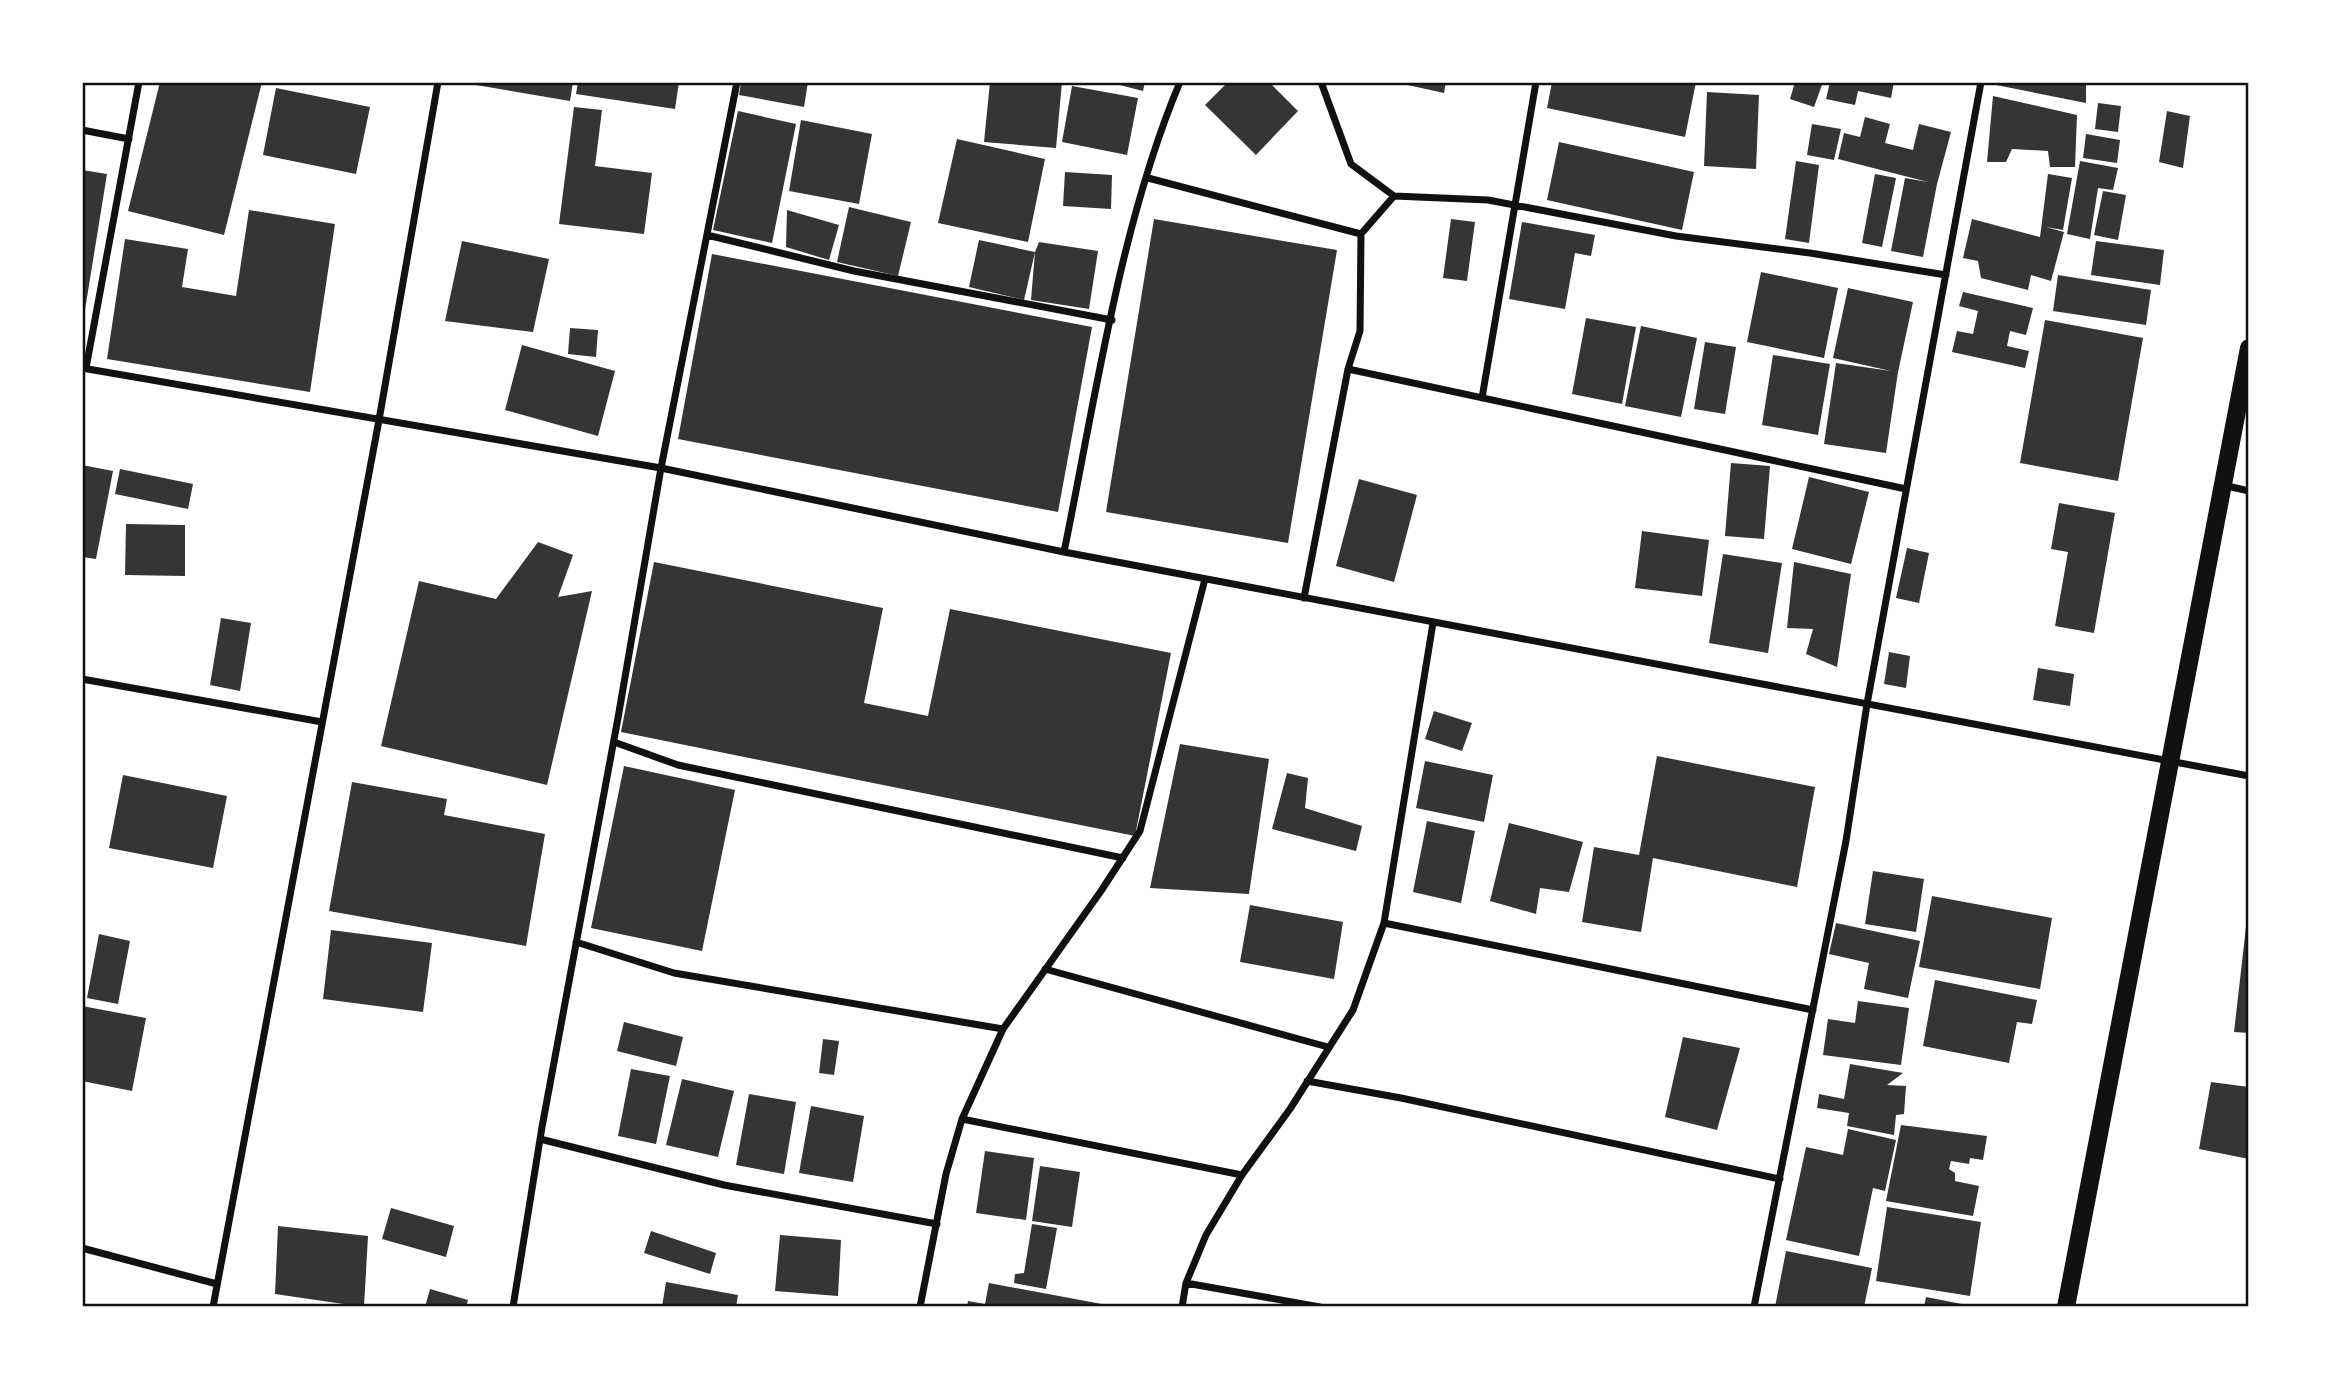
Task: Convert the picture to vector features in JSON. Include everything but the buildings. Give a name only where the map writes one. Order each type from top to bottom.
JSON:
[{"type":"main road","points":[[2066,1307],[2249,348]]},
{"type":"street","points":[[139,82],[84,368],[661,468],[1064,552],[2249,776]]},
{"type":"street","points":[[213,1307],[379,420],[438,82]]},
{"type":"street","points":[[513,1307],[540,1139],[614,742],[661,468],[737,82]]},
{"type":"street","points":[[1064,552],[1112,320],[1148,178],[1180,82]]},
{"type":"street","points":[[1321,82],[1350,164],[1394,195],[1488,200],[1676,236],[1810,253],[1946,275]]},
{"type":"street","points":[[1482,398],[1536,82]]},
{"type":"street","points":[[1754,1307],[1846,841],[1867,704],[1980,83],[1971,82]]},
{"type":"street","points":[[82,130],[128,139]]},
{"type":"street","points":[[1148,178],[1361,234]]},
{"type":"street","points":[[1304,598],[1348,369],[1360,331],[1361,234],[1394,195]]},
{"type":"street","points":[[707,235],[854,271],[1112,320]]},
{"type":"street","points":[[1348,369],[1906,489]]},
{"type":"street","points":[[2223,485],[2249,491]]},
{"type":"street","points":[[920,1307],[962,1119],[1003,1029],[1140,831],[1205,579]]},
{"type":"street","points":[[1182,1307],[1186,1283],[1206,1235],[1242,1175],[1353,1010],[1384,923],[1433,622]]},
{"type":"street","points":[[82,679],[322,722]]},
{"type":"street","points":[[614,742],[678,765],[1123,858]]},
{"type":"street","points":[[1384,923],[1813,1010]]},
{"type":"street","points":[[576,942],[674,973],[1003,1029]]},
{"type":"street","points":[[1045,969],[1328,1047]]},
{"type":"street","points":[[1307,1081],[1401,1098],[1780,1179]]},
{"type":"street","points":[[962,1119],[1242,1175]]},
{"type":"street","points":[[540,1139],[724,1185],[937,1224]]},
{"type":"street","points":[[82,1248],[217,1284]]},
{"type":"street","points":[[1186,1283],[1320,1307]]}]
